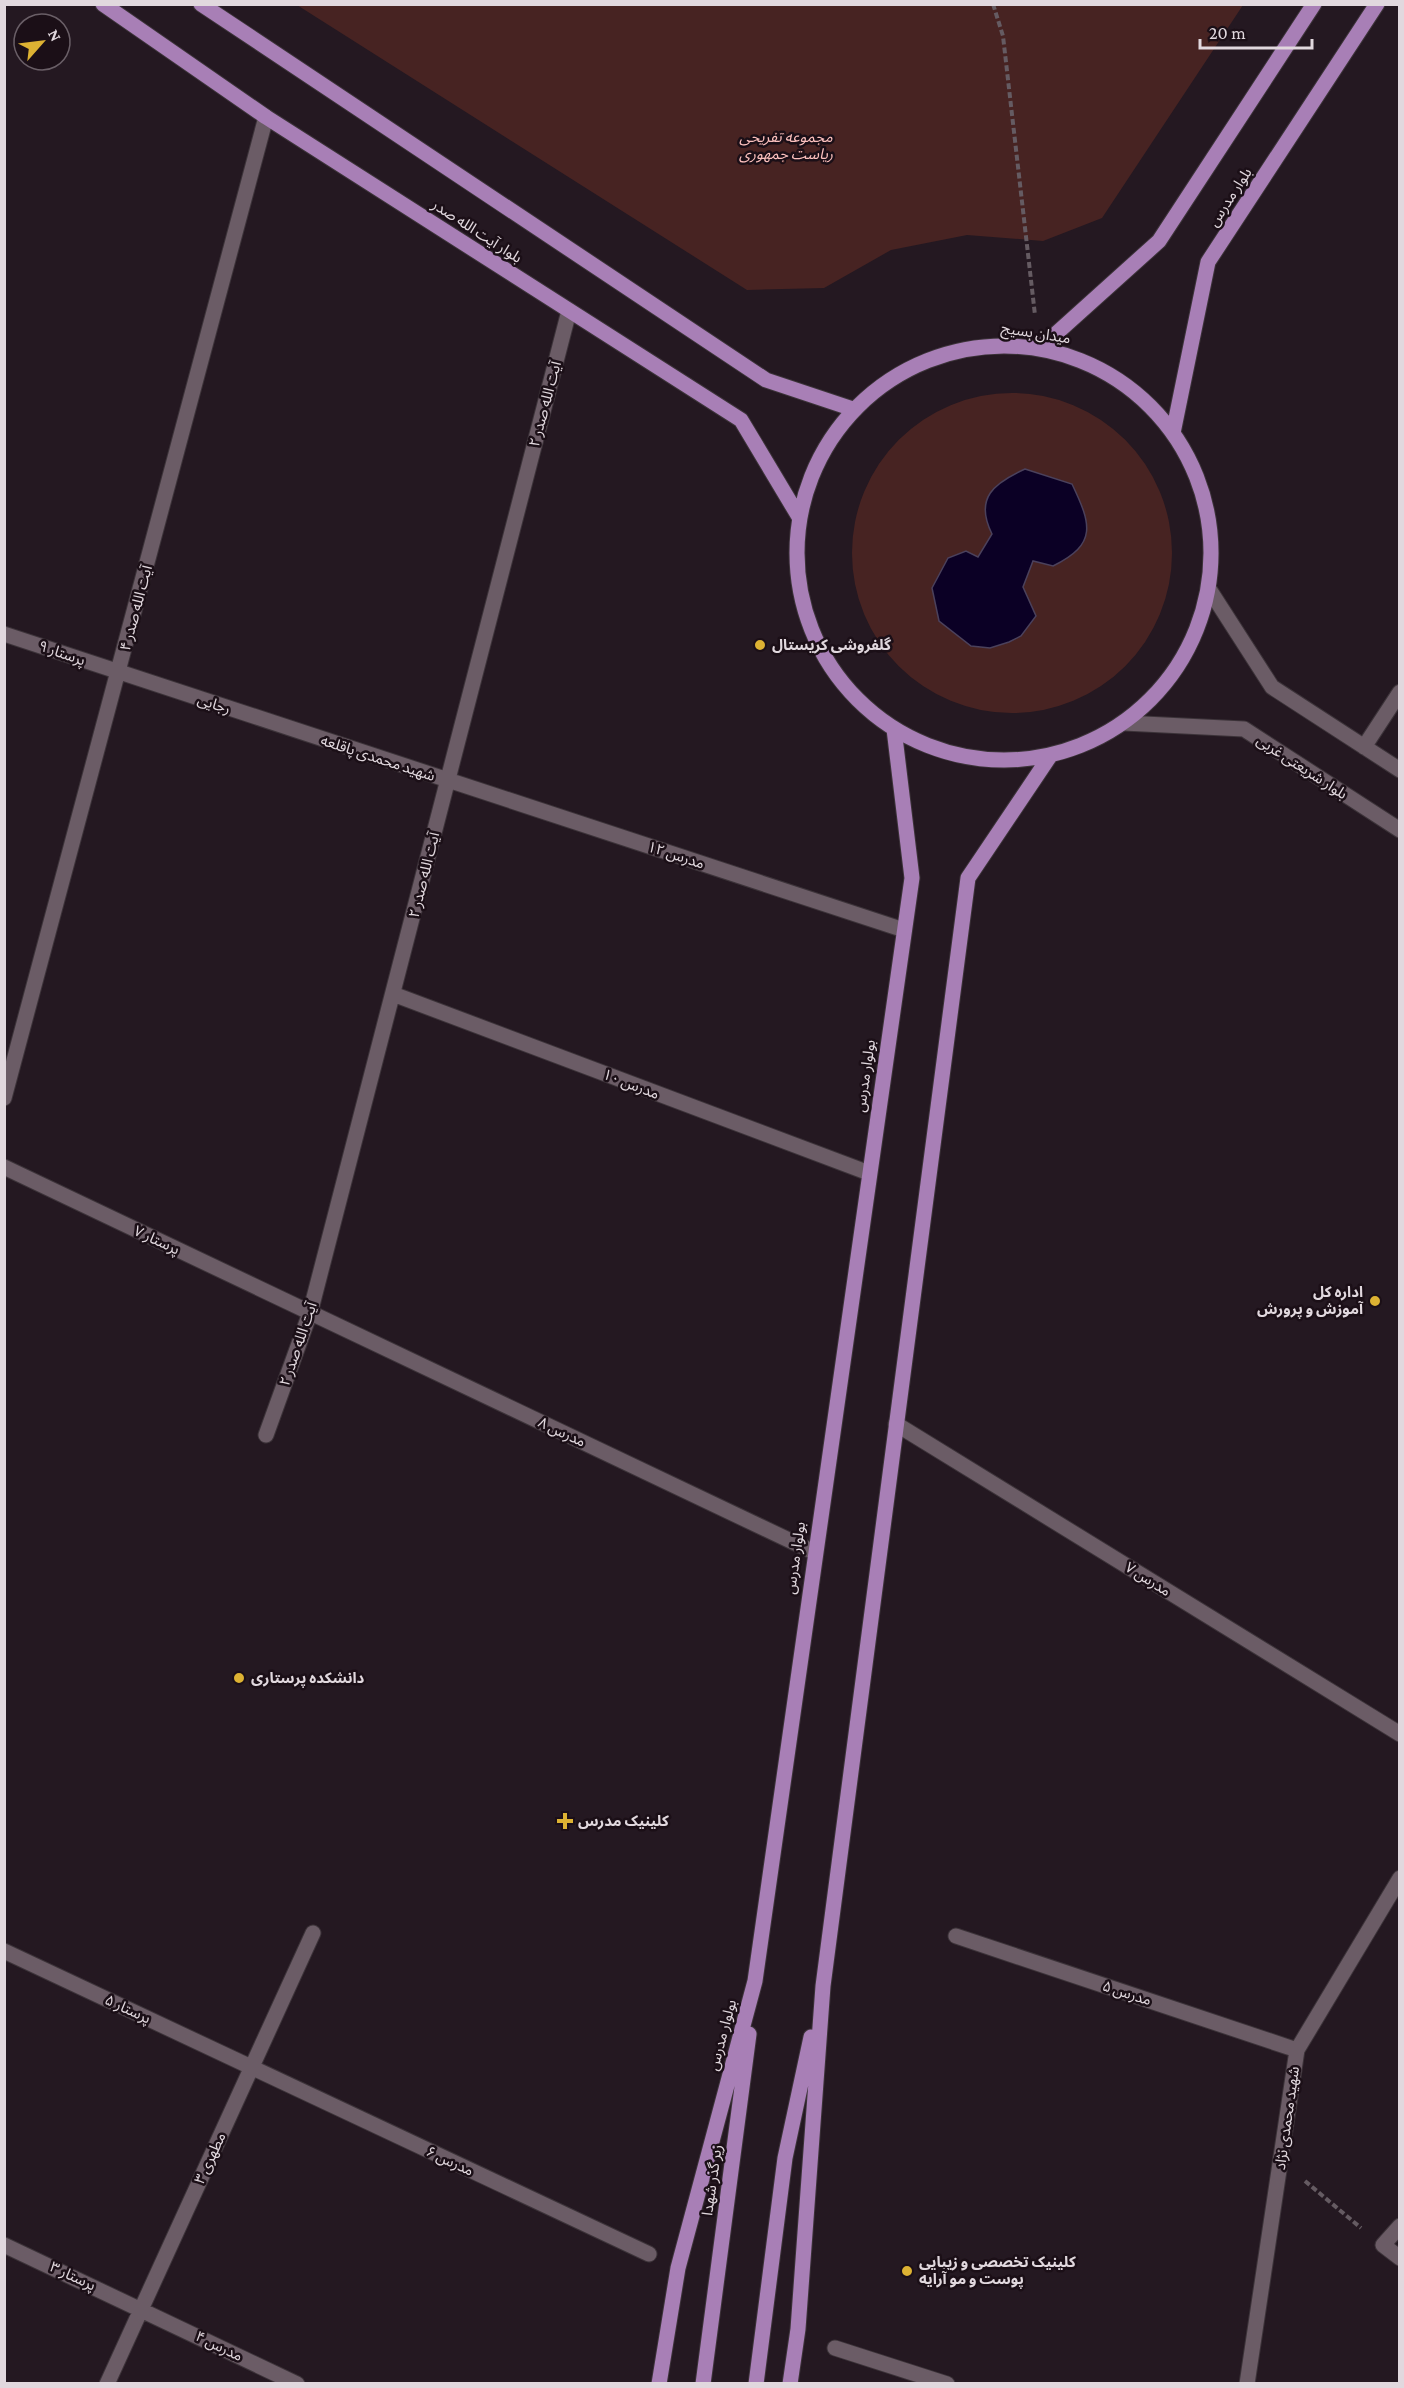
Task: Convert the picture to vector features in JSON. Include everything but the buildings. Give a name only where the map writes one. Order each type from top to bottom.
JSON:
[{"type":"main road","name":"بلوار آیت الله صدر","points":[[103,4],[266,117],[741,420],[799,517]]},
{"type":"main road","points":[[201,4],[766,380],[853,409]]},
{"type":"main road","points":[[1039,349],[1159,241],[1314,4]]},
{"type":"main road","name":"بلوار مدرس","points":[[1173,433],[1208,262],[1377,4]]},
{"type":"main road","name":"میدان بسیج","points":[[997,343],[1039,349],[1078,359],[1114,377],[1147,402],[1173,433],[1193,468],[1206,508],[1211,548],[1209,589],[1198,628],[1180,664],[1155,697],[1124,723],[1089,744],[1050,756],[1010,761],[970,758],[930,747],[894,729],[861,704],[835,673],[815,638],[802,598],[796,558],[799,517],[810,478],[828,442],[853,409],[884,383],[929,359],[958,350],[997,343]]},
{"type":"main road","name":"بولوار مدرس","points":[[659,2384],[678,2268],[755,1981],[814,1552],[912,878],[894,729]]},
{"type":"main road","points":[[790,2384],[798,2329],[823,1986],[968,878],[1050,756]]},
{"type":"main road","name":"زیر گذر شهدا","points":[[703,2384],[755,1981]]},
{"type":"main road","points":[[756,2384],[785,2158],[823,1986]]},
{"type":"street","name":"آیت الله صدر ۴","points":[[4,1098],[266,117]]},
{"type":"street","name":"آیت الله صدر ۲","points":[[266,1435],[310,1312],[569,311]]},
{"type":"street","points":[[1209,589],[1272,687],[1400,770]]},
{"type":"street","name":"پرستار ۹","points":[[4,634],[119,673]]},
{"type":"street","name":"رجایی","points":[[119,673],[309,735]]},
{"type":"street","points":[[1364,747],[1400,692]]},
{"type":"street","name":"بلوار شریعتی غربی","points":[[1124,723],[1244,729],[1400,830]]},
{"type":"street","name":"شهید محمدی پاقلعه","points":[[309,735],[448,780]]},
{"type":"street","name":"مدرس ۱۲","points":[[448,780],[904,930]]},
{"type":"street","name":"مدرس ۱۰","points":[[393,994],[869,1173]]},
{"type":"street","name":"پرستار ۷","points":[[4,1167],[310,1312]]},
{"type":"street","name":"مدرس ۸","points":[[310,1312],[814,1552]]},
{"type":"street","name":"مدرس ۷","points":[[896,1424],[1400,1734]]},
{"type":"street","name":"شهید محمدی نژاد","points":[[1247,2384],[1297,2050],[1398,1883]]},
{"type":"street","name":"مطهری ۳","points":[[107,2384],[313,1933]]},
{"type":"street","name":"مدرس ۵","points":[[956,1936],[1297,2050]]},
{"type":"street","name":"پرستار ۵","points":[[4,1951],[251,2068]]},
{"type":"street","name":"مدرس ۶","points":[[251,2068],[649,2254]]},
{"type":"street","points":[[1400,2226],[1383,2245],[1400,2258]]},
{"type":"street","name":"پرستار ۳","points":[[4,2245],[141,2308]]},
{"type":"street","name":"مدرس ۴","points":[[141,2308],[297,2384]]},
{"type":"street","points":[[835,2348],[947,2384]]},
{"type":"path","points":[[993,4],[1003,36],[1039,349]]},
{"type":"path","points":[[1281,2162],[1383,2245]]},
{"type":"green space","name":"مجموعه تفریحی ریاست جمهوری","points":[[1243,4],[1102,218],[1043,241],[967,235],[891,250],[824,288],[747,290],[297,5]]},
{"type":"green space","points":[[1012,393],[1043,396],[1073,405],[1101,420],[1125,440],[1145,464],[1160,492],[1169,522],[1172,553],[1169,584],[1160,614],[1145,642],[1125,666],[1101,686],[1073,701],[1043,710],[1012,713],[981,710],[951,701],[923,686],[899,666],[879,642],[864,614],[855,584],[852,553],[855,522],[864,492],[879,464],[899,440],[923,420],[951,405],[981,396]]},
{"type":"shaded area","points":[[1025,469],[1072,484],[1086,522],[1084,541],[1078,550],[1053,566],[1033,561],[1023,587],[1036,616],[1021,636],[990,648],[971,646],[939,621],[932,588],[948,558],[966,551],[978,557],[992,534],[985,511],[990,493],[1004,480]]},
{"type":"place","name":"گلفروشی کریستال","points":[[760,645]]},
{"type":"place","name":"اداره کل آموزش و پرورش","points":[[1375,1301]]},
{"type":"place","name":"دانشکده پرستاری","points":[[239,1678]]},
{"type":"place","name":"کلینیک مدرس","points":[[565,1821]]},
{"type":"place","name":"کلینیک تخصصی و زیبایی پوست و مو آرایه","points":[[907,2271]]}]
